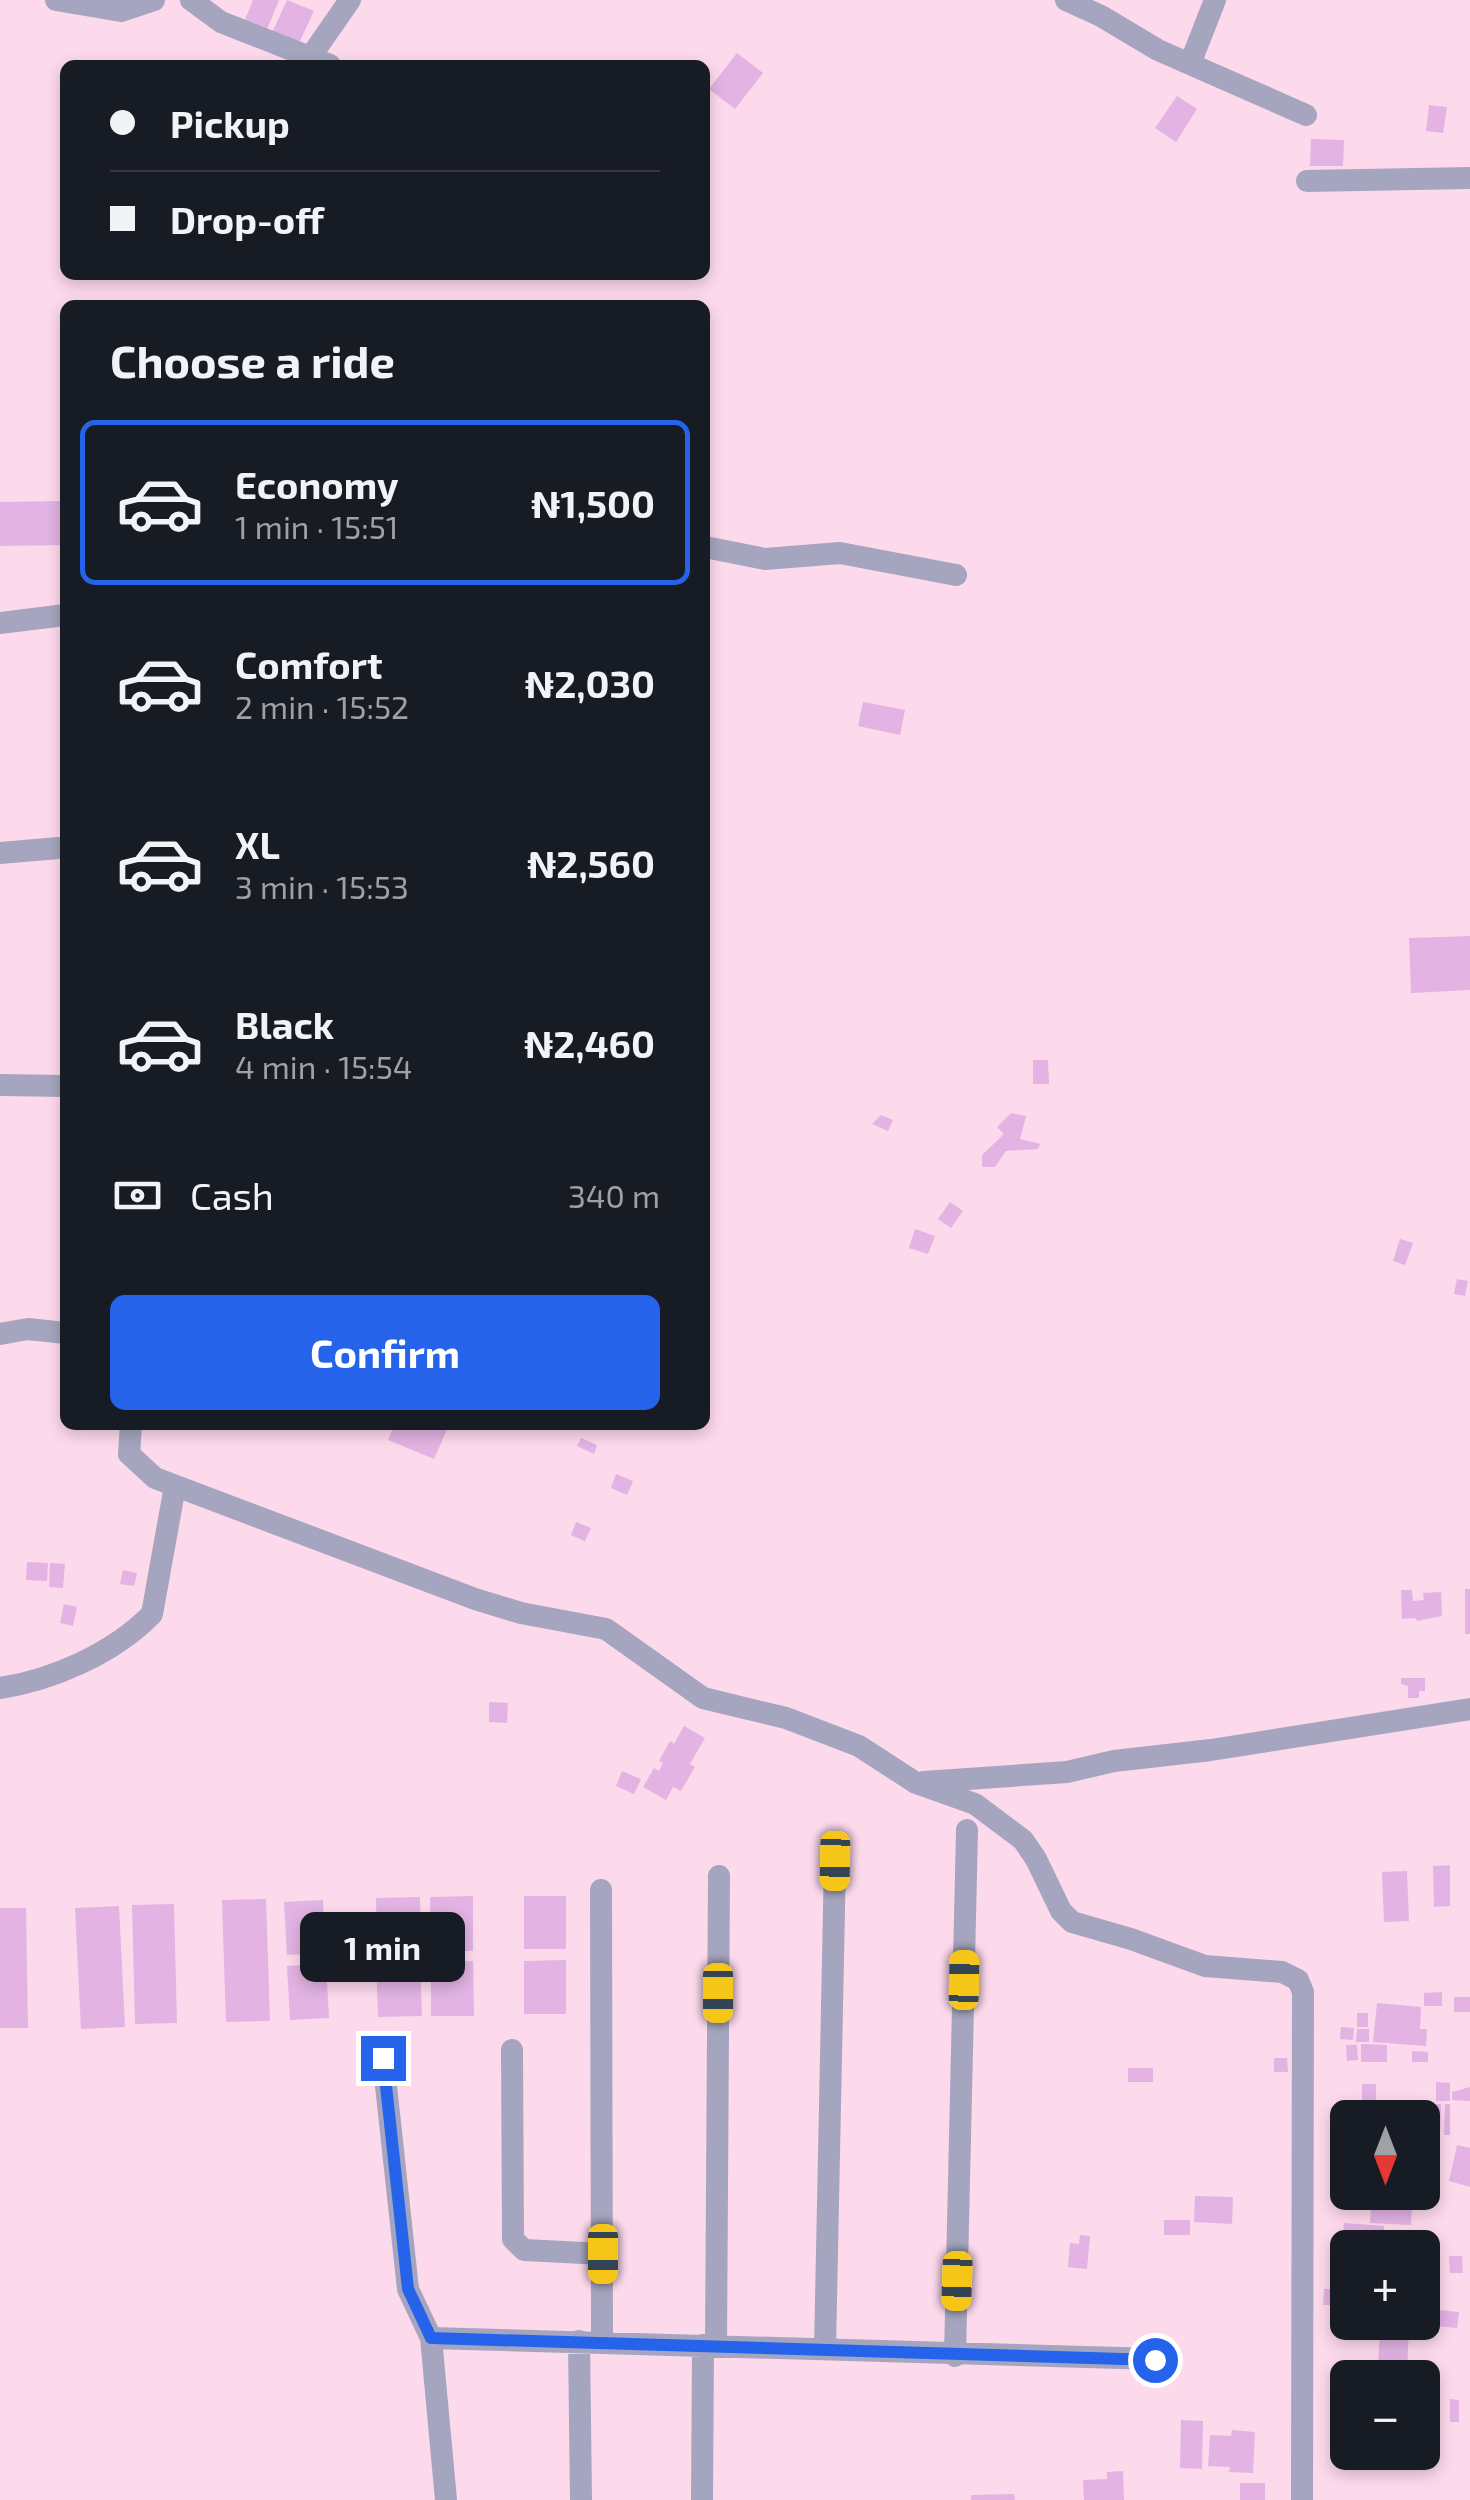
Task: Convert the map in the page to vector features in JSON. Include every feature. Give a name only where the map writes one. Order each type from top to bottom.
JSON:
[{"type":"street","points":[[56,0],[121,11],[154,0]]},
{"type":"street","points":[[190,0],[221,22],[315,60]]},
{"type":"street","points":[[321,60],[350,0]]},
{"type":"street","points":[[1066,0],[1190,64],[1306,116]]},
{"type":"street","points":[[1190,64],[1215,0]]},
{"type":"street","points":[[1307,181],[1470,178]]},
{"type":"street","points":[[710,548],[780,559],[840,553],[956,575]]},
{"type":"street","points":[[0,624],[60,616]]},
{"type":"street","points":[[0,853],[58,848]]},
{"type":"street","points":[[0,1086],[60,1086]]},
{"type":"street","points":[[0,1334],[28,1329],[60,1333]]},
{"type":"street","points":[[131,1430],[130,1454],[154,1478],[475,1598],[521,1613],[606,1629],[702,1698],[786,1718],[859,1746],[916,1783],[974,1804],[1023,1840],[1061,1911],[1072,1922],[1131,1938],[1205,1966],[1282,1972],[1298,1980],[1303,1992],[1302,2500]]},
{"type":"street","points":[[0,1688],[48,1678],[79,1664],[152,1614],[174,1486]]},
{"type":"street","points":[[916,1783],[1066,1772],[1114,1761],[1211,1750],[1470,1709]]},
{"type":"street","points":[[955,2356],[967,1830]]},
{"type":"street","points":[[825,2349],[835,1861]]},
{"type":"street","points":[[702,2500],[719,1876]]},
{"type":"street","points":[[582,2500],[590,2341],[603,2254],[602,1890]]},
{"type":"street","points":[[512,2050],[513,2239],[524,2250],[603,2254]]},
{"type":"street","points":[[383,2058],[408,2289],[431,2338],[446,2500]]},
{"type":"street","points":[[431,2338],[1155,2360]]},
{"type":"building","points":[[253,0],[279,0],[266,32],[244,22]]},
{"type":"building","points":[[287,0],[314,11],[298,45],[272,33]]},
{"type":"building","points":[[737,53],[763,73],[735,109],[710,88]]},
{"type":"building","points":[[1177,96],[1197,109],[1176,142],[1155,128]]},
{"type":"building","points":[[1429,105],[1447,107],[1443,133],[1426,131]]},
{"type":"building","points":[[1311,139],[1344,140],[1343,166],[1310,166]]},
{"type":"building","points":[[60,501],[60,545],[0,546],[0,502]]},
{"type":"building","points":[[863,702],[905,710],[900,735],[858,726]]},
{"type":"building","points":[[1470,936],[1470,990],[1411,993],[1409,938]]},
{"type":"building","points":[[1033,1060],[1048,1060],[1049,1084],[1033,1084]]},
{"type":"building","points":[[1011,1113],[1026,1116],[1020,1139],[1040,1144],[1038,1149],[1006,1151],[995,1167],[982,1167],[982,1155],[1004,1134],[997,1127]]},
{"type":"building","points":[[881,1115],[893,1120],[888,1131],[872,1124]]},
{"type":"building","points":[[950,1202],[963,1211],[951,1228],[938,1219]]},
{"type":"building","points":[[915,1229],[935,1236],[928,1254],[909,1248]]},
{"type":"building","points":[[1400,1239],[1413,1243],[1405,1265],[1393,1261]]},
{"type":"building","points":[[1457,1279],[1468,1281],[1465,1296],[1454,1294]]},
{"type":"building","points":[[392,1430],[447,1430],[434,1459],[388,1440]]},
{"type":"building","points":[[581,1438],[597,1445],[594,1454],[577,1446]]},
{"type":"building","points":[[616,1474],[633,1481],[627,1495],[611,1488]]},
{"type":"building","points":[[576,1522],[591,1528],[585,1541],[571,1535]]},
{"type":"building","points":[[27,1562],[48,1563],[47,1581],[26,1580]]},
{"type":"building","points":[[50,1563],[65,1564],[63,1588],[49,1587]]},
{"type":"building","points":[[123,1570],[137,1573],[134,1586],[120,1584]]},
{"type":"building","points":[[1465,1589],[1470,1589],[1470,1634],[1465,1634]]},
{"type":"building","points":[[1401,1590],[1412,1590],[1413,1601],[1424,1600],[1423,1593],[1441,1592],[1442,1616],[1417,1621],[1402,1619]]},
{"type":"building","points":[[64,1604],[77,1607],[73,1626],[60,1623]]},
{"type":"building","points":[[1401,1678],[1425,1678],[1425,1691],[1419,1691],[1419,1698],[1408,1698],[1408,1686],[1401,1684]]},
{"type":"building","points":[[489,1702],[508,1703],[507,1723],[489,1722]]},
{"type":"building","points":[[684,1726],[705,1738],[681,1791],[673,1787],[666,1800],[643,1787],[654,1768],[659,1771],[663,1763],[659,1761],[670,1741],[674,1744]]},
{"type":"building","points":[[622,1771],[641,1779],[634,1794],[616,1786]]},
{"type":"building","points":[[1450,1865],[1450,1906],[1434,1907],[1433,1866]]},
{"type":"building","points":[[1407,1871],[1409,1921],[1384,1922],[1382,1872]]},
{"type":"building","points":[[473,1896],[473,1951],[431,1951],[430,1897]]},
{"type":"building","points":[[524,1896],[566,1896],[566,1949],[524,1949]]},
{"type":"building","points":[[420,1897],[421,1951],[377,1952],[376,1898]]},
{"type":"building","points":[[266,1899],[270,2021],[226,2022],[222,1900]]},
{"type":"building","points":[[323,1900],[325,1953],[287,1955],[284,1902]]},
{"type":"building","points":[[174,1904],[177,2023],[135,2024],[132,1905]]},
{"type":"building","points":[[119,1906],[125,2027],[81,2029],[75,1908]]},
{"type":"building","points":[[0,1908],[26,1908],[28,2028],[0,2028]]},
{"type":"building","points":[[566,1960],[566,2014],[524,2014],[524,1961]]},
{"type":"building","points":[[473,1961],[474,2016],[431,2016],[431,1962]]},
{"type":"building","points":[[420,1962],[422,2016],[378,2017],[376,1963]]},
{"type":"building","points":[[326,1964],[329,2018],[290,2020],[287,1966]]},
{"type":"building","points":[[1442,1992],[1442,2006],[1424,2006],[1424,1993]]},
{"type":"building","points":[[1454,1997],[1470,1997],[1470,2012],[1454,2012]]},
{"type":"building","points":[[1377,2003],[1421,2007],[1420,2029],[1427,2029],[1426,2046],[1373,2042]]},
{"type":"building","points":[[1357,2013],[1368,2013],[1368,2027],[1357,2027]]},
{"type":"building","points":[[1341,2027],[1354,2028],[1353,2040],[1340,2039]]},
{"type":"building","points":[[1357,2029],[1369,2029],[1369,2042],[1356,2042]]},
{"type":"building","points":[[1361,2044],[1387,2045],[1387,2062],[1361,2062]]},
{"type":"building","points":[[1346,2045],[1357,2045],[1358,2060],[1347,2061]]},
{"type":"building","points":[[1412,2051],[1428,2052],[1428,2062],[1412,2062]]},
{"type":"building","points":[[1274,2058],[1287,2058],[1288,2072],[1274,2072]]},
{"type":"building","points":[[1128,2068],[1153,2068],[1153,2082],[1128,2082]]},
{"type":"building","points":[[1436,2082],[1450,2083],[1450,2101],[1436,2100]]},
{"type":"building","points":[[1362,2084],[1376,2084],[1376,2100],[1362,2100]]},
{"type":"building","points":[[1470,2087],[1470,2101],[1452,2100],[1452,2092]]},
{"type":"building","points":[[1445,2104],[1450,2104],[1450,2135],[1444,2135]]},
{"type":"building","points":[[1457,2145],[1470,2148],[1470,2187],[1449,2181]]},
{"type":"building","points":[[1195,2196],[1233,2197],[1232,2224],[1194,2222]]},
{"type":"building","points":[[1371,2210],[1412,2210],[1411,2225],[1370,2223]]},
{"type":"building","points":[[1164,2220],[1190,2220],[1190,2235],[1164,2235]]},
{"type":"building","points":[[1344,2223],[1384,2226],[1384,2230],[1344,2230]]},
{"type":"building","points":[[1080,2235],[1090,2236],[1087,2269],[1068,2267],[1070,2243],[1079,2244]]},
{"type":"building","points":[[1449,2256],[1462,2256],[1463,2273],[1450,2273]]},
{"type":"building","points":[[1324,2289],[1330,2289],[1330,2305],[1323,2305]]},
{"type":"building","points":[[1440,2310],[1459,2312],[1457,2328],[1440,2326]]},
{"type":"building","points":[[1379,2340],[1409,2340],[1407,2360],[1378,2360]]},
{"type":"building","points":[[1450,2399],[1459,2400],[1459,2422],[1450,2422]]},
{"type":"building","points":[[1181,2420],[1203,2421],[1202,2469],[1180,2468]]},
{"type":"building","points":[[1232,2430],[1255,2432],[1253,2473],[1208,2466],[1210,2435],[1231,2436]]},
{"type":"building","points":[[1123,2471],[1124,2500],[1084,2500],[1083,2480],[1107,2479],[1107,2472]]},
{"type":"building","points":[[1240,2483],[1265,2483],[1265,2500],[1240,2500]]},
{"type":"building","points":[[1014,2494],[1015,2500],[971,2500],[971,2495]]},
{"type":"route","points":[[383,2058],[408,2289],[431,2338],[1155,2360]]}]
